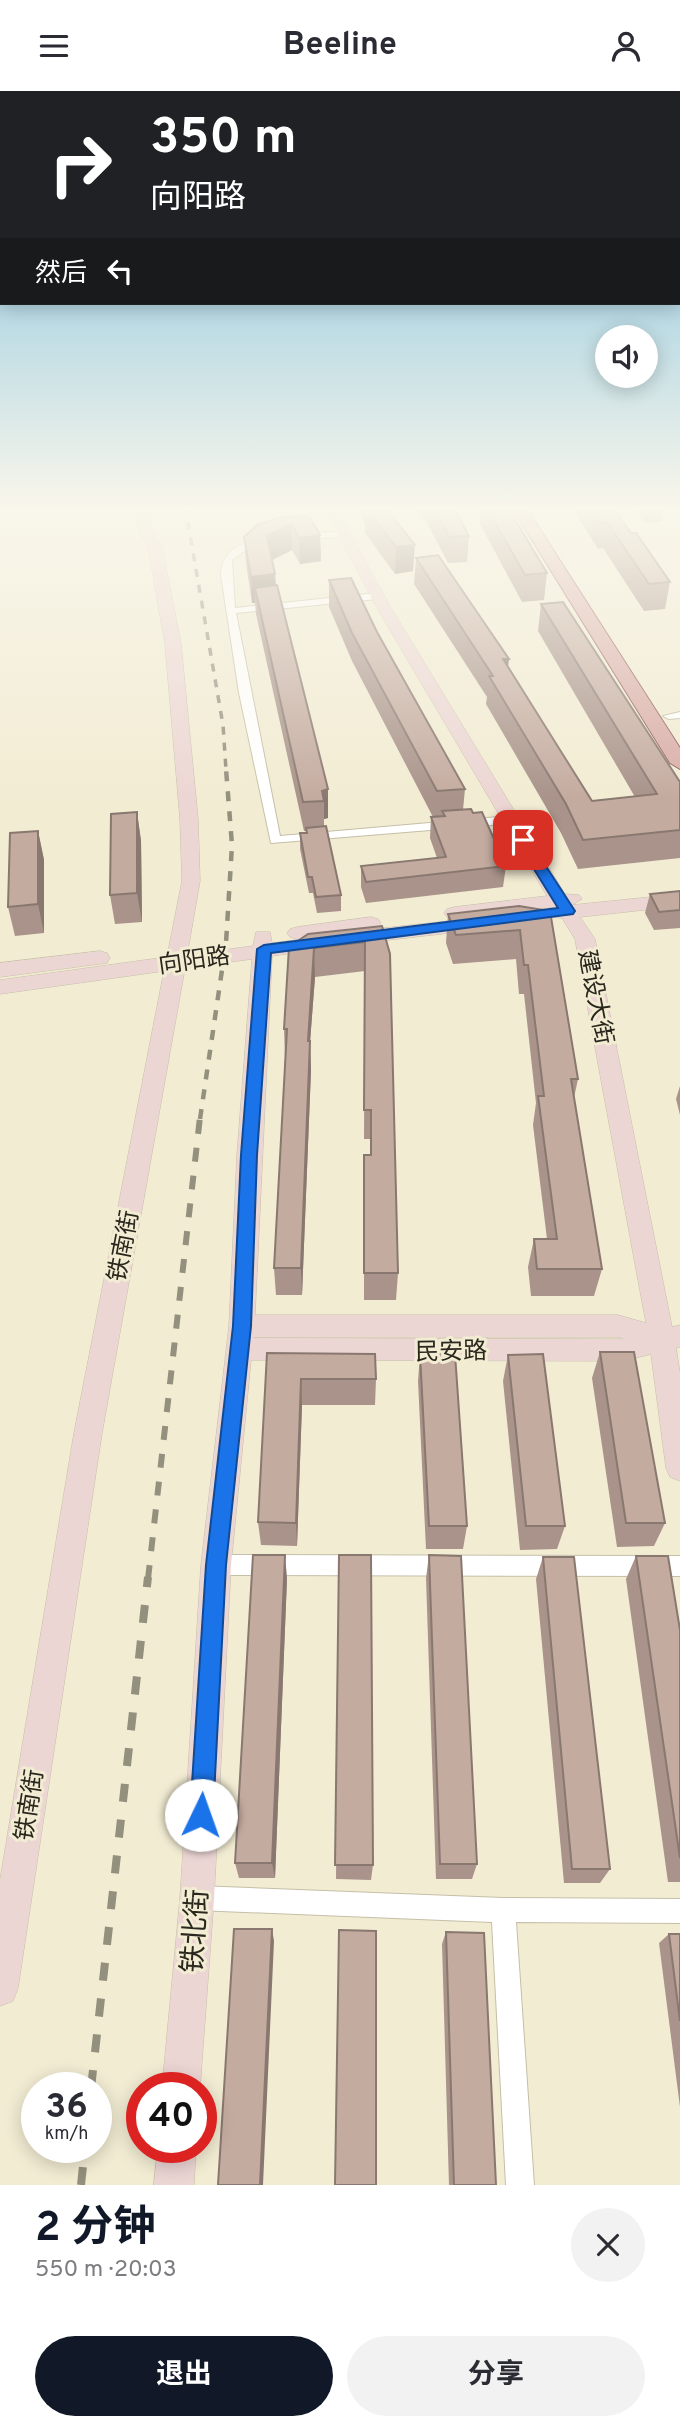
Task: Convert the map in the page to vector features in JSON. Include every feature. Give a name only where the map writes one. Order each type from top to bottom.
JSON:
[{"type":"main road","points":[[580,604],[680,762]]},
{"type":"main road","points":[[599,604],[674,715],[680,733]]},
{"type":"main road","name":"向阳路","points":[[564,905],[680,889]]},
{"type":"main road","name":"向阳路","points":[[0,970],[177,956]]},
{"type":"street","name":"铁南街","points":[[1,1968],[88,1433],[191,881],[190,819],[173,644],[166,604]]},
{"type":"street","points":[[229,604],[275,840],[511,820]]},
{"type":"street","points":[[230,611],[301,604]]},
{"type":"street","name":"建设大街","points":[[382,604],[585,939],[671,1338],[680,1468]]},
{"type":"street","name":"向阳路","points":[[0,988],[264,943],[564,905],[680,900]]},
{"type":"street","name":"铁北街","points":[[182,2072],[197,1898],[216,1565],[240,1337],[264,943]]},
{"type":"street","name":"民安路","points":[[240,1337],[624,1350],[671,1338]]},
{"type":"street","points":[[216,1565],[680,1566]]},
{"type":"street","points":[[197,1898],[503,1910],[680,1911]]},
{"type":"street","points":[[503,1910],[520,2185]]},
{"type":"street","points":[[174,2185],[176,2163]]},
{"type":"building","points":[[259,604],[282,604],[328,789],[322,791],[324,801],[303,802]]},
{"type":"building","points":[[339,604],[363,604],[465,789],[437,791],[352,633]]},
{"type":"building","points":[[446,604],[471,604],[509,659],[503,659],[592,801],[657,794],[541,604],[564,604],[680,782],[680,830],[583,840],[566,804],[489,676],[493,676]]},
{"type":"building","points":[[471,809],[473,813],[482,812],[506,866],[366,882],[361,866],[446,857],[431,817],[445,816],[442,811]]},
{"type":"building","points":[[137,812],[137,893],[110,895],[111,814]]},
{"type":"building","points":[[326,826],[341,895],[316,897],[312,877],[308,877],[300,833],[307,833],[306,828]]},
{"type":"building","points":[[38,831],[38,904],[8,907],[10,833]]},
{"type":"building","points":[[680,891],[680,910],[659,912],[650,894]]},
{"type":"building","points":[[519,906],[550,911],[578,1079],[571,1079],[602,1269],[537,1269],[534,1239],[557,1239],[538,1096],[544,1096],[528,965],[524,965],[520,930],[456,935],[448,914]]},
{"type":"building","points":[[382,926],[390,954],[398,1273],[364,1273],[364,1155],[371,1155],[371,1110],[364,1110],[365,942],[314,948],[308,1041],[301,1268],[274,1268],[289,947],[308,934]]},
{"type":"building","points":[[600,1352],[634,1352],[665,1523],[626,1523]]},
{"type":"building","points":[[267,1353],[375,1354],[376,1379],[301,1379],[296,1523],[258,1522]]},
{"type":"building","points":[[420,1354],[455,1354],[467,1526],[429,1526]]},
{"type":"building","points":[[543,1354],[565,1526],[526,1526],[508,1355]]},
{"type":"building","points":[[253,1555],[285,1555],[272,1863],[235,1863]]},
{"type":"building","points":[[339,1555],[371,1555],[373,1865],[335,1865]]},
{"type":"building","points":[[429,1555],[461,1556],[477,1864],[440,1864]]},
{"type":"building","points":[[636,1556],[668,1556],[680,1630],[680,1858]]},
{"type":"building","points":[[543,1557],[574,1557],[610,1869],[572,1869]]},
{"type":"building","points":[[234,1929],[272,1929],[260,2185],[218,2185]]},
{"type":"building","points":[[339,1930],[376,1931],[376,2185],[335,2185]]},
{"type":"building","points":[[446,1932],[484,1933],[496,2185],[454,2185]]},
{"type":"building","points":[[669,1934],[680,1934],[680,2021]]},
{"type":"railway","points":[[202,604],[223,725],[226,770]]},
{"type":"railway","points":[[200,1119],[226,943],[232,845],[226,769]]},
{"type":"railway","points":[[148,1579],[200,1117]]},
{"type":"railway","points":[[93,2072],[148,1577]]},
{"type":"railway","points":[[81,2185],[83,2163]]},
{"type":"route","points":[[201,1815],[216,1565],[242,1326],[249,1155],[264,949],[568,911],[523,840]]}]
